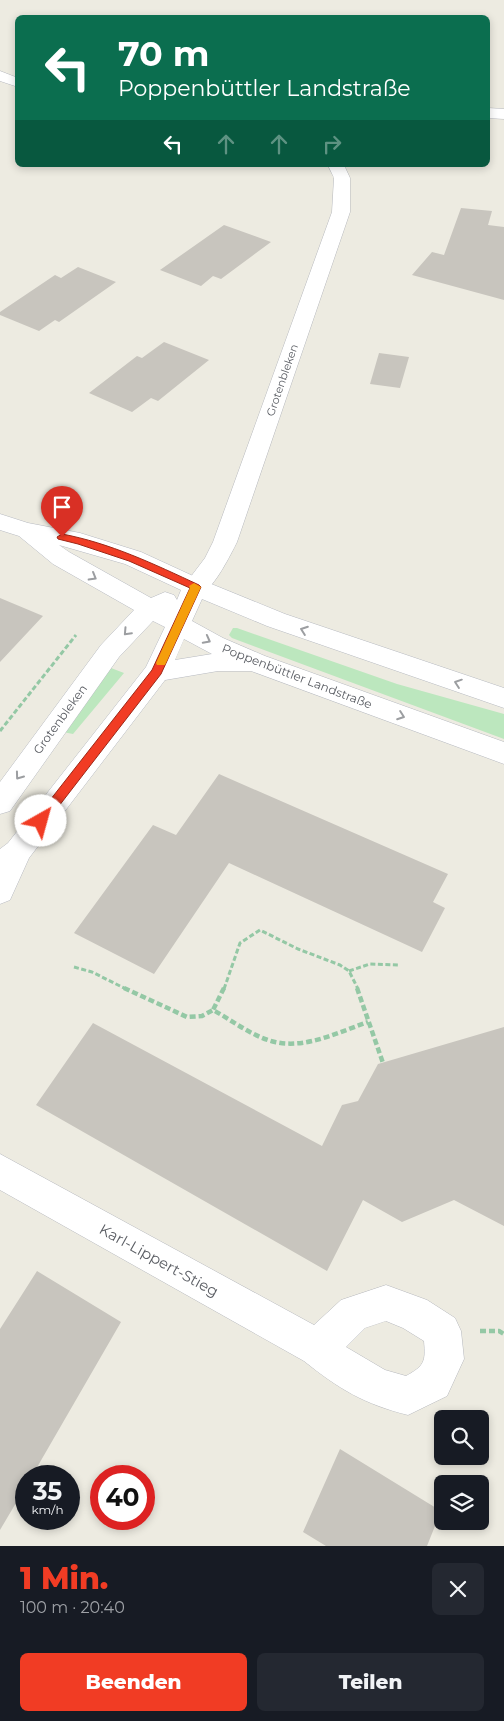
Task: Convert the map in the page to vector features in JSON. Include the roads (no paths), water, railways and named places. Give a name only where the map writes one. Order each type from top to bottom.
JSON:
[{"type":"street","points":[[0,76],[15,82]]},
{"type":"street","points":[[0,89],[15,89]]},
{"type":"street","points":[[490,113],[504,114]]},
{"type":"street","name":"Grotenbleken","points":[[0,891],[9,858],[157,672],[196,587],[215,562],[225,542],[340,212],[342,178],[337,167]]},
{"type":"street","name":"Poppenbüttler Landstraße","points":[[0,522],[25,530],[89,544],[133,558],[196,587],[285,623],[504,698]]},
{"type":"street","name":"Poppenbüttler Landstraße","points":[[25,530],[60,558],[148,609],[256,663],[504,753]]},
{"type":"street","name":"Grotenbleken","points":[[0,803],[110,651],[148,609],[196,587]]},
{"type":"street","points":[[157,672],[218,662],[256,663]]},
{"type":"street","name":"Karl-Lippert-Stieg","points":[[0,1171],[317,1348]]}]
